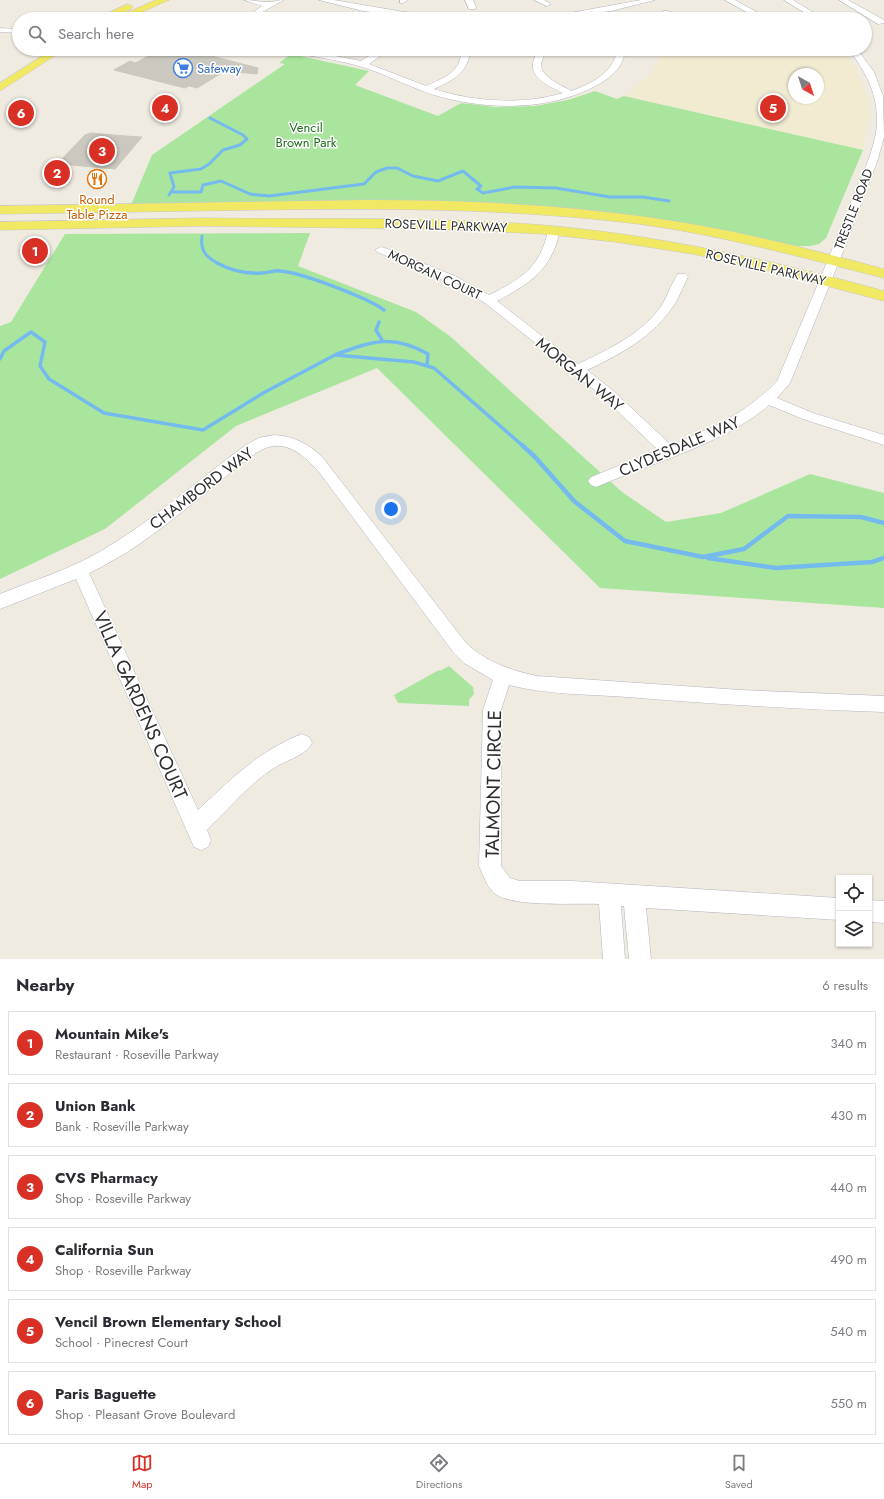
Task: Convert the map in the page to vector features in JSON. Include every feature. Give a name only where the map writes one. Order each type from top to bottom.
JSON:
[{"type":"main road","points":[[116,12],[144,0]]},
{"type":"main road","points":[[135,12],[164,0]]},
{"type":"main road","points":[[0,76],[31,56]]},
{"type":"main road","points":[[0,88],[49,56]]},
{"type":"main road","points":[[0,80],[11,68]]},
{"type":"main road","name":"ROSEVILLE PARKWAY","points":[[0,210],[366,204],[507,207],[640,220],[796,250],[884,274]]},
{"type":"main road","name":"ROSEVILLE PARKWAY","points":[[0,226],[188,222],[395,223],[453,224],[554,230],[614,237],[695,250],[824,280],[884,296]]},
{"type":"street","points":[[248,0],[269,5]]},
{"type":"street","points":[[258,12],[280,0]]},
{"type":"street","points":[[538,0],[547,4]]},
{"type":"street","points":[[614,0],[626,6]]},
{"type":"street","points":[[592,12],[651,0]]},
{"type":"street","points":[[729,0],[752,12]]},
{"type":"street","points":[[788,0],[808,12]]},
{"type":"street","points":[[843,0],[864,12]]},
{"type":"street","points":[[329,1],[388,12]]},
{"type":"street","points":[[872,16],[882,22]]},
{"type":"street","points":[[872,23],[882,22]]},
{"type":"street","points":[[0,30],[12,31]]},
{"type":"street","points":[[324,56],[363,64],[426,89],[457,98],[498,102],[539,100],[571,94],[596,83],[614,69],[621,56]]},
{"type":"street","points":[[363,64],[375,56]]},
{"type":"street","points":[[426,89],[448,79],[462,69],[465,63],[466,56]]},
{"type":"street","points":[[540,56],[537,64],[538,70],[549,81],[571,94]]},
{"type":"street","name":"TRESTLE ROAD","points":[[824,280],[877,146],[882,125],[882,104],[873,80],[858,56]]},
{"type":"street","points":[[489,300],[520,284],[537,271],[549,252],[554,230]]},
{"type":"street","name":"MORGAN COURT","points":[[381,250],[452,279],[489,300]]},
{"type":"street","points":[[578,369],[621,348],[652,326],[668,306],[682,277]]},
{"type":"street","name":"CLYDESDALE WAY","points":[[596,481],[709,436],[743,419],[769,400],[783,383],[791,367],[824,280]]},
{"type":"street","name":"MORGAN WAY","points":[[489,300],[578,369],[617,402],[669,452]]},
{"type":"street","points":[[769,400],[808,416],[884,440]]},
{"type":"street","name":"CHAMBORD WAY","points":[[0,602],[33,587],[80,570],[100,560],[146,530],[252,449],[264,442],[289,442],[300,445],[310,452],[324,468],[460,648],[470,658],[502,676]]},
{"type":"street","name":"VILLA GARDENS COURT","points":[[80,570],[198,834],[234,788],[266,762],[302,743]]},
{"type":"street","points":[[502,676],[537,684],[608,687],[741,698],[884,704]]},
{"type":"street","name":"TALMONT CIRCLE","points":[[502,676],[492,710],[490,866],[495,878],[504,887],[520,892],[572,892],[836,909]]},
{"type":"street","points":[[609,895],[614,959]]},
{"type":"street","points":[[634,896],[640,959]]},
{"type":"street","points":[[872,911],[884,912]]},
{"type":"shaded area","points":[[660,56],[849,56],[856,67],[868,98],[870,117],[863,150],[624,96],[651,74]]},
{"type":"green space","name":"Vencil Brown Park","points":[[288,56],[300,56],[369,71],[355,85],[438,116],[461,103],[496,107],[535,106],[568,100],[595,91],[617,99],[624,96],[863,150],[826,238],[819,244],[810,246],[797,246],[728,231],[535,208],[131,205],[152,155],[285,64],[279,63]]},
{"type":"green space","points":[[310,233],[298,266],[416,312],[451,337],[622,492],[666,522],[721,513],[810,474],[884,493],[884,608],[600,588],[377,368],[236,426],[105,529],[0,579],[0,326],[11,322],[65,234]]},
{"type":"green space","points":[[449,666],[473,687],[474,694],[469,700],[469,706],[398,703],[394,695]]},
{"type":"building","name":"Safeway","points":[[148,56],[211,56],[258,68],[257,74],[225,71],[197,88],[189,86],[185,88],[114,70],[130,61],[135,63]]},
{"type":"building","points":[[91,133],[142,137],[115,169],[61,164],[63,162],[59,162],[85,135]]},
{"type":"waterway","points":[[169,195],[174,187],[170,173],[201,169],[209,164],[223,150],[240,145],[247,139],[243,135],[210,118]]},
{"type":"waterway","points":[[171,192],[201,192],[203,185],[221,181],[250,194],[269,196],[364,184],[376,172],[387,168],[397,168],[413,176],[438,181],[463,171],[481,186],[477,189],[483,193],[515,187],[556,188],[610,197],[643,197],[669,201]]},
{"type":"waterway","points":[[202,236],[203,250],[207,256],[218,263]]},
{"type":"waterway","points":[[218,263],[233,270],[245,272],[290,272],[364,299],[384,310]]},
{"type":"waterway","points":[[379,322],[376,330],[382,340]]},
{"type":"waterway","points":[[0,359],[4,351],[31,332],[45,342],[40,366],[49,379],[104,413],[203,430],[265,392],[335,355],[414,362],[434,368],[523,446]]},
{"type":"waterway","points":[[337,354],[372,343],[393,342],[416,348],[428,354],[427,365]]},
{"type":"waterway","points":[[522,445],[535,457],[574,501],[625,541],[703,557],[744,549],[788,516],[861,517],[884,523]]},
{"type":"waterway","points":[[708,558],[776,568],[872,562],[884,558]]},
{"type":"place","name":"Safeway","points":[[183,68]]},
{"type":"place","name":"California Sun","points":[[165,108]]},
{"type":"place","name":"Vencil Brown Elementary School","points":[[773,108]]},
{"type":"place","name":"Paris Baguette","points":[[21,113]]},
{"type":"place","name":"CVS Pharmacy","points":[[102,151]]},
{"type":"place","name":"Union Bank","points":[[57,173]]},
{"type":"place","name":"Round Table Pizza","points":[[97,179]]},
{"type":"place","name":"Mountain Mike's","points":[[35,251]]}]
